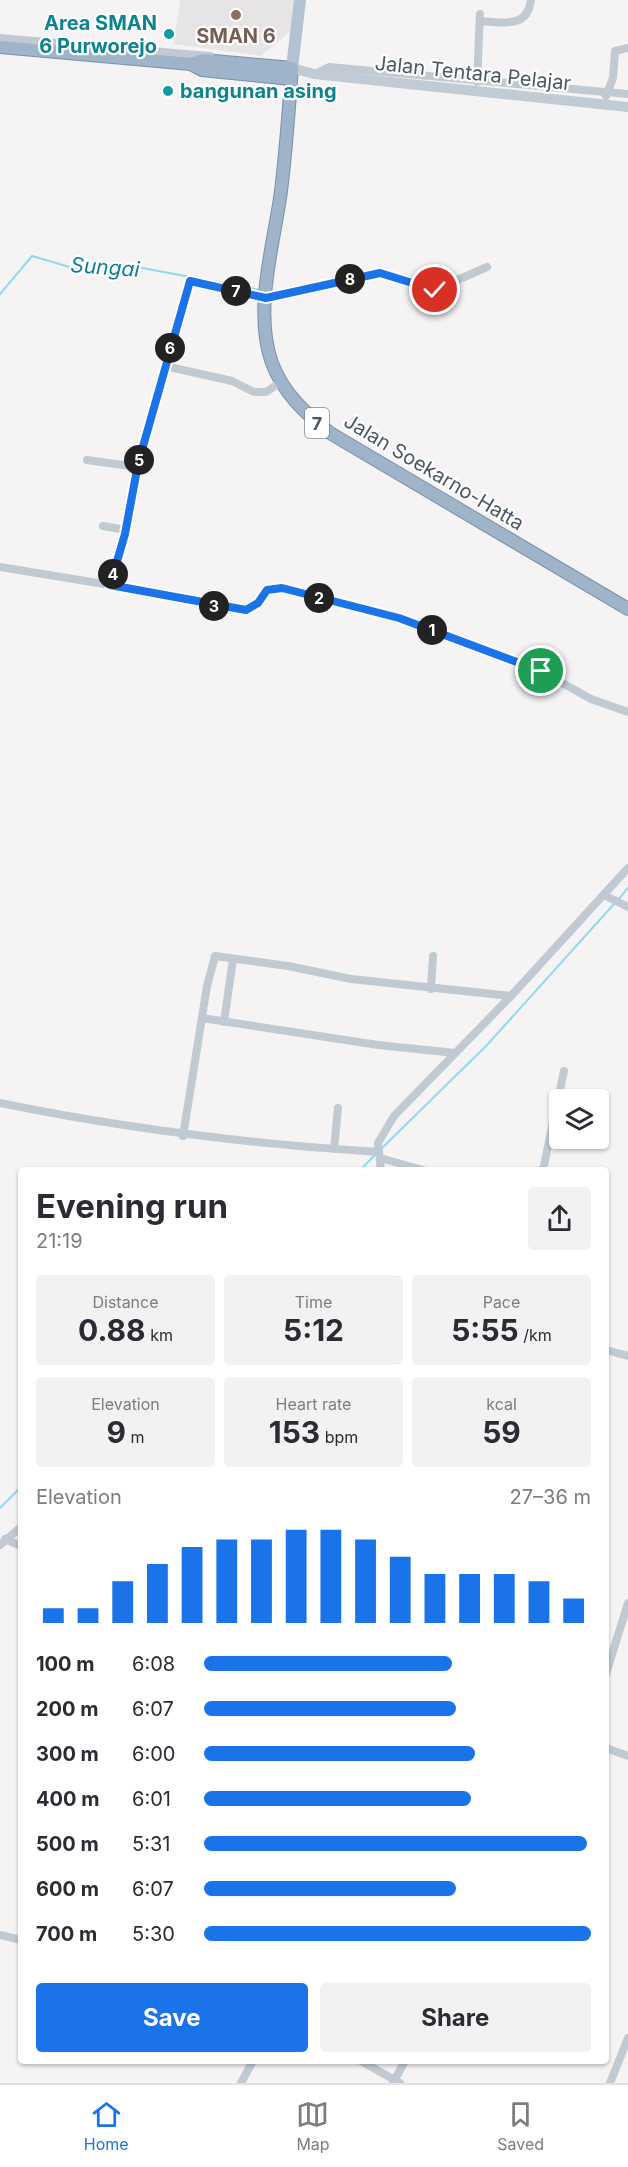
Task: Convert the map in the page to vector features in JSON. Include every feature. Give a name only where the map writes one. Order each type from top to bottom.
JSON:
[{"type":"highway","points":[[0,46],[191,64],[202,70],[292,74]]},
{"type":"highway","points":[[191,64],[202,60],[245,64],[292,74]]},
{"type":"highway","name":"Jalan Soekarno-Hatta","points":[[292,74],[281,189],[266,298],[266,342],[281,382],[308,416],[330,433],[628,609]]},
{"type":"main road","points":[[292,74],[300,0]]},
{"type":"main road","name":"Jalan Tentara Pelajar","points":[[292,74],[477,84],[628,107]]},
{"type":"street","points":[[531,0],[526,16],[521,20],[503,23],[481,17],[477,84],[628,94]]},
{"type":"street","points":[[0,38],[238,58],[245,64]]},
{"type":"street","points":[[600,104],[613,78],[615,51],[628,48]]},
{"type":"street","points":[[110,585],[126,530],[137,467],[190,281],[266,298],[373,274],[389,276],[435,290],[487,267]]},
{"type":"street","points":[[165,366],[232,381],[254,392],[266,392],[281,382]]},
{"type":"street","points":[[87,460],[137,467]]},
{"type":"street","points":[[103,526],[126,530]]},
{"type":"street","points":[[0,567],[246,610],[258,603],[267,590],[282,588],[399,618],[541,671],[591,699],[628,712]]},
{"type":"street","points":[[381,1167],[379,1138],[394,1116],[511,996],[628,868]]},
{"type":"street","points":[[604,895],[628,908]]},
{"type":"street","points":[[431,989],[433,956]]},
{"type":"street","points":[[183,1136],[213,957],[288,966],[351,979],[511,996]]},
{"type":"street","points":[[225,1022],[233,959]]},
{"type":"street","points":[[201,1018],[378,1045],[456,1053]]},
{"type":"street","points":[[544,1167],[564,1071]]},
{"type":"street","points":[[0,1103],[75,1119],[183,1136],[379,1155],[414,1167]]},
{"type":"street","points":[[334,1149],[338,1108]]},
{"type":"street","points":[[609,1351],[628,1356]]},
{"type":"street","points":[[3,1542],[18,1530]]},
{"type":"street","points":[[3,1542],[18,1545]]},
{"type":"street","points":[[609,1665],[627,1613],[628,1603]]},
{"type":"street","points":[[609,1749],[628,1756]]},
{"type":"street","points":[[0,1935],[18,1939]]},
{"type":"street","points":[[610,2083],[628,2038]]},
{"type":"street","points":[[241,2083],[251,2064]]},
{"type":"street","points":[[366,2064],[396,2082],[404,2064]]},
{"type":"shaded area","name":"SMAN 6","points":[[180,0],[295,0],[292,30],[261,56],[174,44]]},
{"type":"waterway","name":"Sungai","points":[[0,294],[32,256],[73,268],[121,264],[260,290]]},
{"type":"waterway","points":[[618,900],[628,888]]},
{"type":"waterway","points":[[380,1150],[487,1045],[614,904]]},
{"type":"waterway","points":[[363,1167],[376,1154]]},
{"type":"waterway","points":[[0,1508],[18,1490]]},
{"type":"place","name":"SMAN 6","points":[[236,15]]},
{"type":"place","name":"Area SMAN 6 Purworejo","points":[[169,34]]},
{"type":"place","name":"bangunan asing","points":[[168,91]]},
{"type":"route","points":[[435,290],[380,273],[266,298],[190,281],[138,464],[125,534],[110,585],[235,610],[252,608],[267,590],[282,588],[399,618],[541,671]]}]
